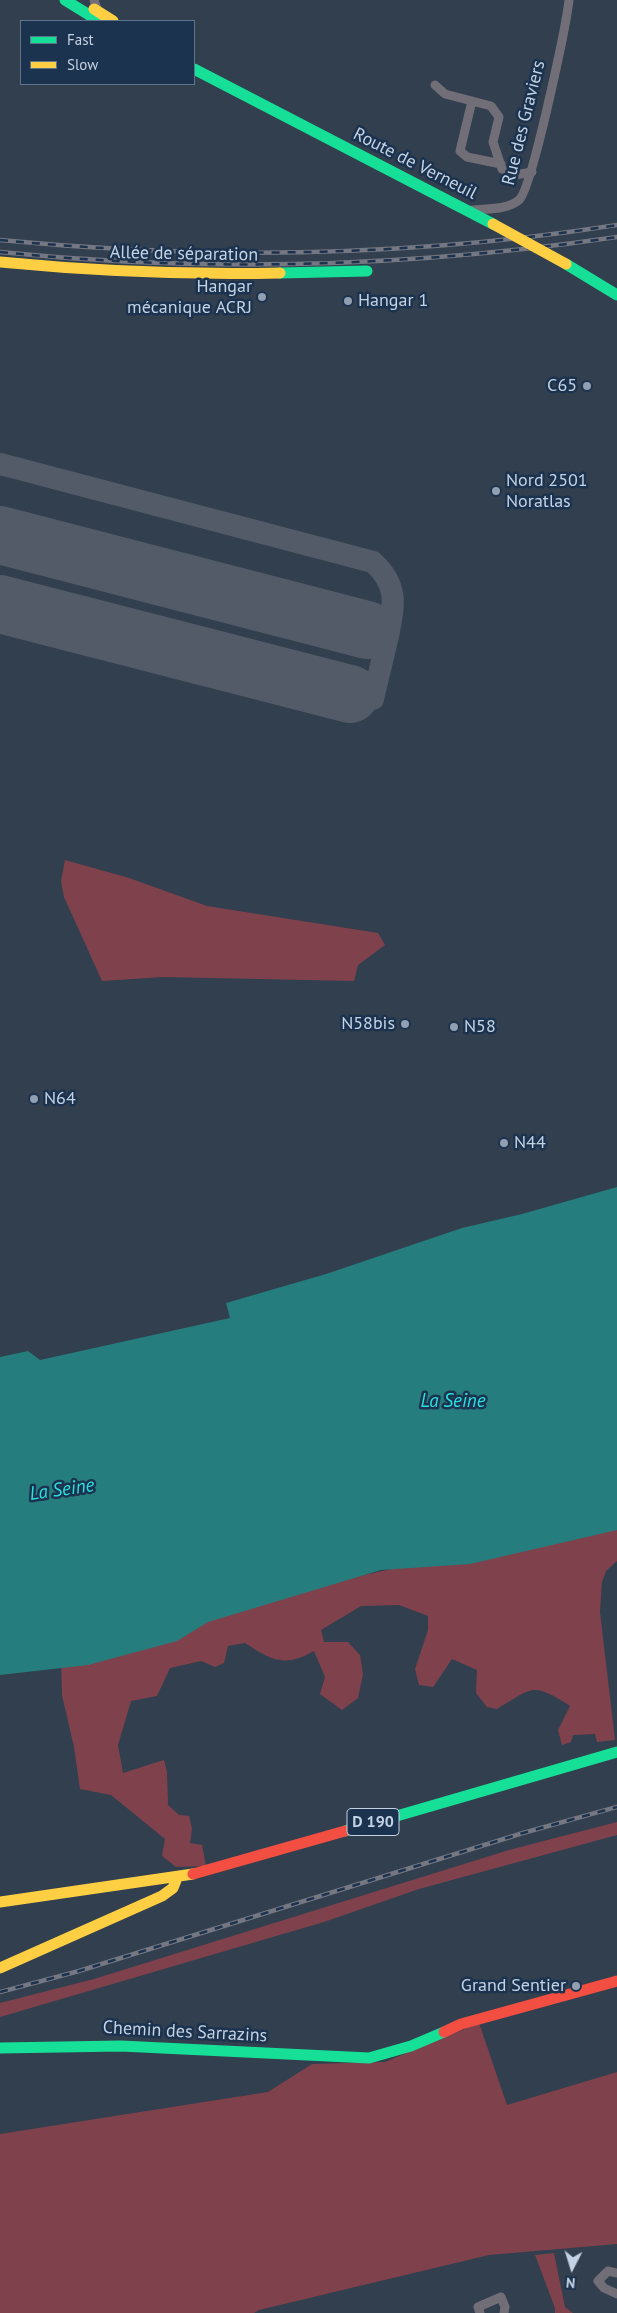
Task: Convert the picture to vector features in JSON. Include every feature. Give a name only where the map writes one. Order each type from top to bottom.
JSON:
[{"type":"main road","points":[[65,0],[110,20]]},
{"type":"main road","points":[[79,0],[98,16]]},
{"type":"main road","name":"Route de Verneuil","points":[[195,70],[493,224],[566,264],[617,295]]},
{"type":"main road","name":"Allée de séparation","points":[[0,262],[60,268],[199,275],[367,271]]},
{"type":"main road","name":"D 190","points":[[0,1902],[177,1878],[220,1868],[617,1752]]},
{"type":"main road","points":[[0,1968],[162,1896],[174,1888],[177,1878]]},
{"type":"main road","name":"Chemin des Sarrazins","points":[[0,2048],[122,2046],[369,2058],[411,2046],[448,2029],[476,2020],[617,1982]]},
{"type":"street","points":[[94,0],[98,16]]},
{"type":"street","name":"Rue des Graviers","points":[[467,211],[501,207],[518,202],[524,195],[532,172],[569,0]]},
{"type":"street","points":[[435,85],[445,94],[491,106],[499,117],[494,142],[502,169],[515,175],[532,172]]},
{"type":"street","points":[[472,101],[460,150],[467,157],[500,164]]},
{"type":"street","points":[[617,2273],[608,2271],[598,2281],[604,2288],[617,2294]]},
{"type":"street","points":[[480,2313],[478,2307],[501,2296],[505,2307],[504,2313]]},
{"type":"shaded area","points":[[65,860],[129,878],[207,906],[378,933],[385,945],[358,965],[354,981],[163,977],[102,981],[64,897],[61,881]]},
{"type":"shaded area","points":[[617,1520],[617,1561],[606,1571],[602,1582],[600,1612],[615,1740],[597,1742],[595,1734],[573,1735],[571,1742],[562,1745],[558,1730],[570,1706],[548,1693],[533,1690],[497,1709],[487,1707],[476,1693],[477,1670],[452,1659],[433,1687],[419,1685],[415,1669],[428,1630],[428,1616],[399,1605],[361,1606],[321,1630],[324,1642],[348,1642],[360,1655],[363,1674],[358,1698],[342,1710],[320,1694],[325,1677],[314,1651],[294,1659],[278,1660],[263,1654],[245,1643],[228,1646],[224,1663],[215,1667],[201,1661],[170,1668],[157,1696],[131,1701],[118,1745],[123,1773],[164,1760],[167,1772],[168,1805],[179,1815],[189,1816],[192,1829],[190,1843],[202,1845],[206,1866],[176,1867],[162,1856],[165,1839],[111,1795],[80,1789],[74,1747],[62,1695],[61,1658],[309,1587]]},
{"type":"shaded area","points":[[617,1822],[617,1835],[419,1889],[324,1922],[0,2017],[0,2003],[94,1979],[509,1850]]},
{"type":"shaded area","points":[[479,2023],[507,2105],[617,2072],[617,2244],[489,2255],[259,2310],[254,2313],[0,2313],[0,2134],[268,2092],[312,2064],[385,2062]]},
{"type":"shaded area","points":[[554,2253],[565,2307],[573,2313],[555,2313],[555,2308],[535,2255]]},
{"type":"water","name":"La Seine","points":[[617,1187],[617,1530],[470,1564],[381,1570],[208,1622],[177,1641],[88,1665],[0,1675],[0,1357],[28,1351],[40,1360],[230,1318],[226,1303],[326,1274],[462,1228],[522,1214]]},
{"type":"taxiway","points":[[0,464],[373,562],[387,579],[391,588],[393,605],[388,636],[367,630]]},
{"type":"taxiway","points":[[350,694],[373,699],[388,636]]},
{"type":"runway","points":[[0,535],[367,630]]},
{"type":"runway","points":[[0,604],[350,694]]},
{"type":"railway","points":[[0,240],[154,251],[309,252],[463,244],[617,225]]},
{"type":"railway","points":[[0,252],[154,263],[309,264],[463,255],[617,237]]},
{"type":"railway","points":[[0,1992],[79,1971],[523,1833],[617,1807]]},
{"type":"traffic: fast","points":[[65,0],[97,20]]},
{"type":"traffic: fast","points":[[195,70],[493,224]]},
{"type":"traffic: fast","points":[[566,264],[617,295]]},
{"type":"traffic: fast","points":[[280,273],[367,271]]},
{"type":"traffic: fast","points":[[345,1831],[617,1752]]},
{"type":"traffic: fast","points":[[0,2048],[121,2046],[369,2058],[411,2046],[444,2032]]},
{"type":"traffic: slow","points":[[94,9],[111,20]]},
{"type":"traffic: slow","points":[[493,224],[566,264]]},
{"type":"traffic: slow","points":[[0,262],[140,272],[280,273]]},
{"type":"traffic: slow","points":[[0,1902],[193,1874]]},
{"type":"traffic: slow","points":[[0,1968],[162,1896],[173,1888],[177,1878]]},
{"type":"traffic: jam","points":[[193,1874],[345,1831]]},
{"type":"traffic: jam","points":[[444,2032],[461,2024],[617,1981]]},
{"type":"place","name":"Hangar mécanique ACRJ","points":[[262,297]]},
{"type":"place","name":"Hangar 1","points":[[348,301]]},
{"type":"place","name":"C65","points":[[587,386]]},
{"type":"place","name":"Nord 2501 Noratlas","points":[[496,491]]},
{"type":"place","name":"N58bis","points":[[405,1024]]},
{"type":"place","name":"N58","points":[[454,1027]]},
{"type":"place","name":"N64","points":[[34,1099]]},
{"type":"place","name":"N44","points":[[504,1143]]},
{"type":"place","name":"Grand Sentier","points":[[576,1986]]}]
